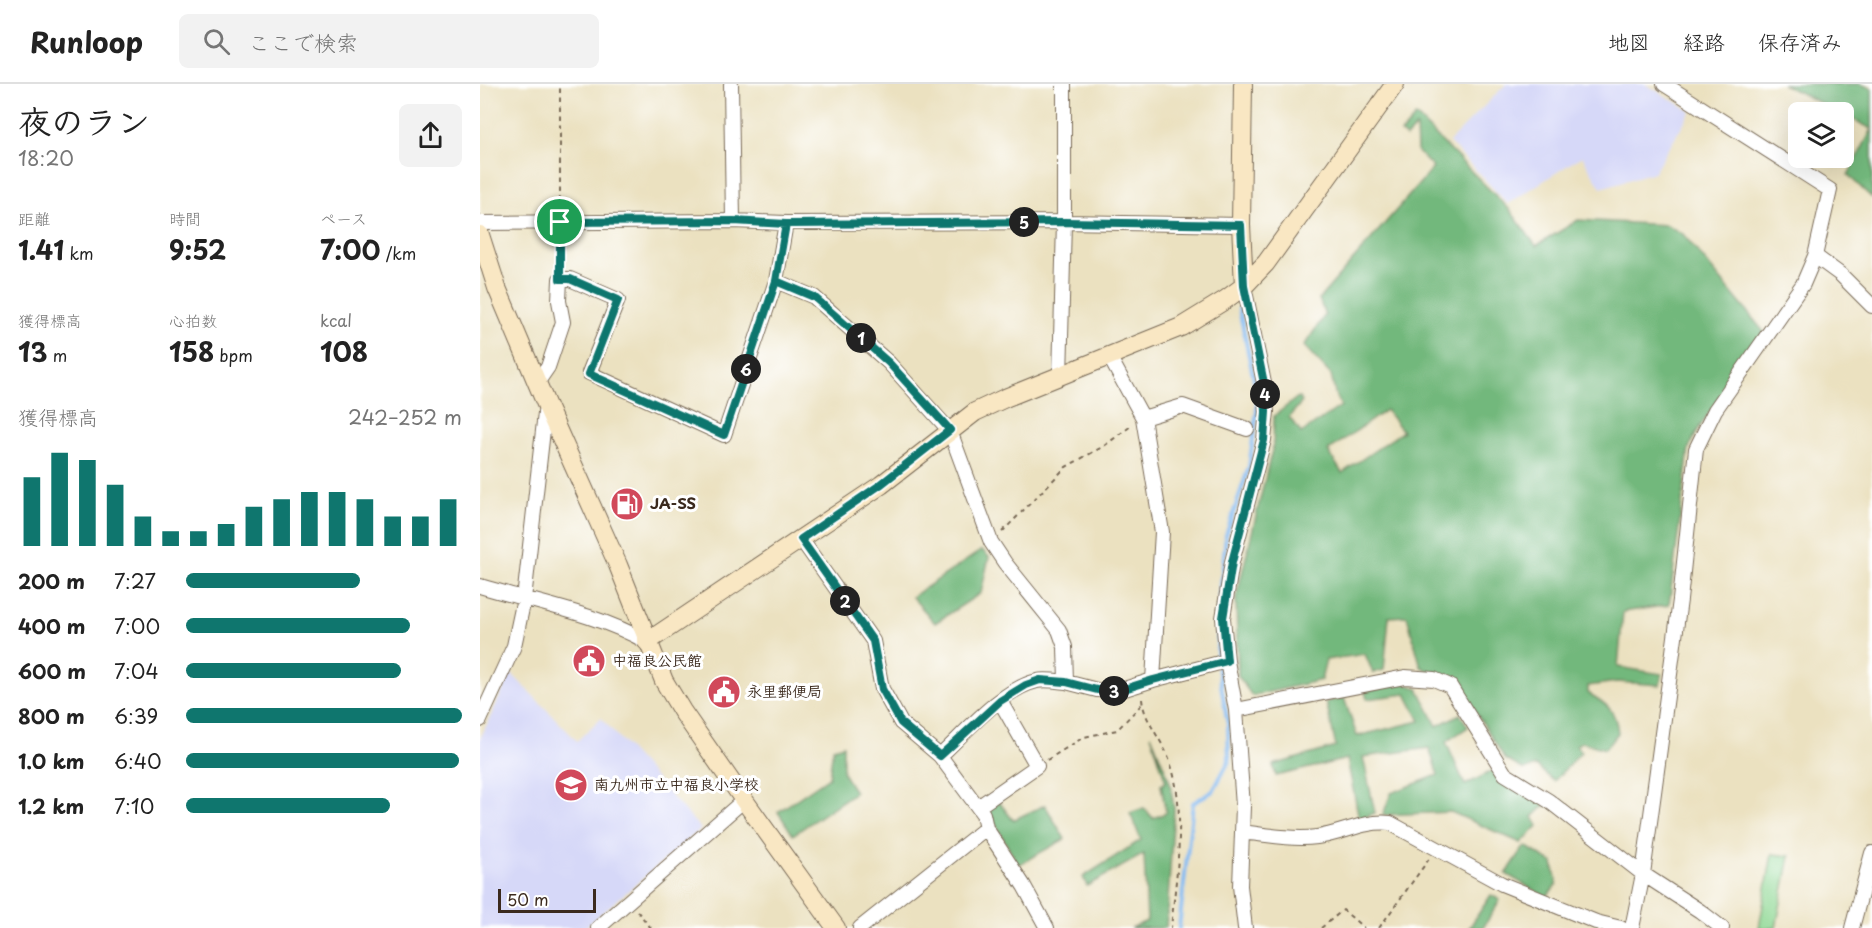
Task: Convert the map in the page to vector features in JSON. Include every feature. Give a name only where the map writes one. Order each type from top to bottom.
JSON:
[{"type":"street","points":[[731,84],[734,221]]},
{"type":"street","points":[[1060,376],[1064,222],[1064,84]]},
{"type":"street","points":[[1243,84],[1241,225],[1244,286],[1265,388],[1266,412],[1264,440],[1230,573],[1223,618],[1220,662],[1236,710],[1243,806],[1240,886],[1245,928]]},
{"type":"street","points":[[647,642],[880,485],[975,412],[1181,327],[1204,315],[1244,286],[1266,263],[1395,84]]},
{"type":"street","points":[[1632,928],[1643,874],[1680,600],[1696,449],[1715,410],[1803,284],[1815,256],[1830,190],[1664,84]]},
{"type":"street","points":[[480,223],[734,221],[786,224],[1064,222],[1241,225]]},
{"type":"street","points":[[537,383],[548,368],[563,322],[560,279],[570,279],[618,300],[589,374],[724,435],[776,281],[786,224]]},
{"type":"street","points":[[480,235],[497,288],[618,565],[647,642],[670,691],[744,800],[836,928]]},
{"type":"street","points":[[1815,256],[1841,275],[1872,306]]},
{"type":"street","points":[[776,281],[814,297],[889,363],[950,430],[991,542],[1059,630],[1065,647],[1066,682]]},
{"type":"street","points":[[1109,356],[1143,417],[1162,532],[1147,682]]},
{"type":"street","points":[[480,720],[514,646],[524,599],[546,404]]},
{"type":"street","points":[[1143,417],[1183,406],[1247,429]]},
{"type":"street","points":[[801,539],[873,641],[882,689],[901,723],[940,756],[983,814],[986,828],[1024,886],[1047,928]]},
{"type":"street","points":[[480,586],[550,604],[634,634],[647,642]]},
{"type":"street","points":[[940,756],[1000,701],[1026,685],[1040,680],[1066,682],[1097,690],[1118,691],[1220,662]]},
{"type":"street","points":[[1236,710],[1405,677],[1434,678],[1450,686],[1505,774],[1549,801],[1643,874],[1722,928]]},
{"type":"street","points":[[978,807],[1037,766],[1000,701]]},
{"type":"street","points":[[598,928],[744,800]]},
{"type":"street","points":[[1242,832],[1294,838],[1318,837],[1376,822],[1390,823],[1502,884],[1596,922],[1621,928]]},
{"type":"street","points":[[860,928],[986,828]]},
{"type":"street","points":[[1852,928],[1872,853]]},
{"type":"path","points":[[560,84],[560,279]]},
{"type":"path","points":[[991,542],[1066,467],[1104,446],[1143,417]]},
{"type":"path","points":[[1037,766],[1084,737],[1117,730],[1142,704],[1147,682]]},
{"type":"path","points":[[1142,704],[1170,761],[1178,802],[1179,828],[1171,928]]},
{"type":"path","points":[[1379,928],[1436,849]]},
{"type":"path","points":[[629,902],[651,928]]},
{"type":"path","points":[[1321,928],[1342,910],[1364,928]]},
{"type":"shaded area","points":[[1506,84],[1645,84],[1691,111],[1654,172],[1601,188],[1582,156],[1508,204],[1449,142]]},
{"type":"shaded area","name":"南九州市立中福良小学校","points":[[511,673],[577,741],[601,718],[701,829],[584,928],[480,928],[480,739]]},
{"type":"green space","points":[[1782,84],[1860,84],[1872,88],[1872,129],[1854,120],[1854,102],[1819,102]]},
{"type":"green space","points":[[1416,116],[1510,210],[1536,246],[1578,220],[1667,225],[1683,234],[1764,332],[1699,428],[1689,448],[1669,605],[1623,612],[1618,667],[1662,674],[1660,685],[1617,682],[1588,686],[1588,693],[1605,704],[1613,713],[1618,733],[1605,749],[1582,742],[1576,745],[1581,752],[1554,781],[1536,766],[1524,770],[1505,759],[1468,699],[1455,683],[1421,667],[1407,616],[1389,617],[1384,670],[1373,673],[1365,654],[1326,660],[1321,680],[1252,696],[1238,676],[1236,598],[1273,446],[1274,416],[1298,397],[1302,402],[1289,417],[1301,433],[1341,406],[1331,375],[1304,346],[1325,315],[1319,299],[1433,168],[1417,151],[1416,127],[1406,137],[1401,133]],"holes":[[[1386,410],[1403,431],[1342,473],[1328,451]]]},
{"type":"green space","points":[[1872,129],[1872,198],[1848,175],[1854,168],[1854,164]]},
{"type":"green space","points":[[982,550],[989,557],[981,593],[935,623],[912,597]]},
{"type":"green space","points":[[1403,683],[1418,688],[1437,726],[1460,714],[1468,727],[1446,742],[1465,785],[1494,770],[1545,805],[1533,817],[1538,826],[1521,843],[1451,812],[1383,815],[1391,793],[1438,775],[1429,748],[1363,757],[1375,813],[1359,819],[1347,759],[1276,776],[1273,765],[1336,747],[1326,702],[1344,698],[1357,736],[1420,721],[1406,694],[1367,699],[1365,691]]},
{"type":"green space","points":[[1151,735],[1170,782],[1174,809],[1166,928],[1131,928],[1147,921],[1144,854],[1087,886],[1083,877],[1141,840],[1130,813],[1144,808],[1153,818],[1166,813],[1161,785],[1166,782]]},
{"type":"green space","points":[[843,745],[843,773],[855,792],[793,835],[778,812],[829,777],[833,748]]},
{"type":"green space","points":[[999,802],[1013,820],[1045,805],[1065,839],[1018,865],[987,809]]},
{"type":"green space","points":[[1525,846],[1553,863],[1557,884],[1546,897],[1506,874]]},
{"type":"green space","points":[[1772,854],[1790,856],[1776,928],[1759,928]]},
{"type":"green space","points":[[1491,895],[1500,900],[1483,928],[1469,928]]},
{"type":"waterway","points":[[1220,596],[1226,535],[1249,467],[1257,411],[1257,394],[1239,309]]},
{"type":"waterway","points":[[1217,659],[1218,631]]},
{"type":"waterway","points":[[1179,928],[1193,803],[1213,791],[1229,761],[1228,725],[1218,667]]},
{"type":"place","name":"JA-SS","points":[[627,504]]},
{"type":"place","name":"中福良公民館","points":[[589,661]]},
{"type":"place","name":"永里郵便局","points":[[724,692]]},
{"type":"place","name":"南九州市立中福良小学校","points":[[571,785]]},
{"type":"route","points":[[560,222],[560,279],[570,279],[618,300],[589,374],[724,435],[776,281],[786,224],[1064,222],[1241,225],[1244,286],[1265,388],[1266,412],[1264,440],[1232,562],[1223,618],[1227,661],[1118,691],[1097,690],[1066,682],[1040,680],[1026,685],[1000,701],[940,756],[901,723],[882,689],[873,641],[801,539],[880,485],[950,430],[889,363],[814,297],[776,281],[786,224],[734,221],[560,222]]}]
